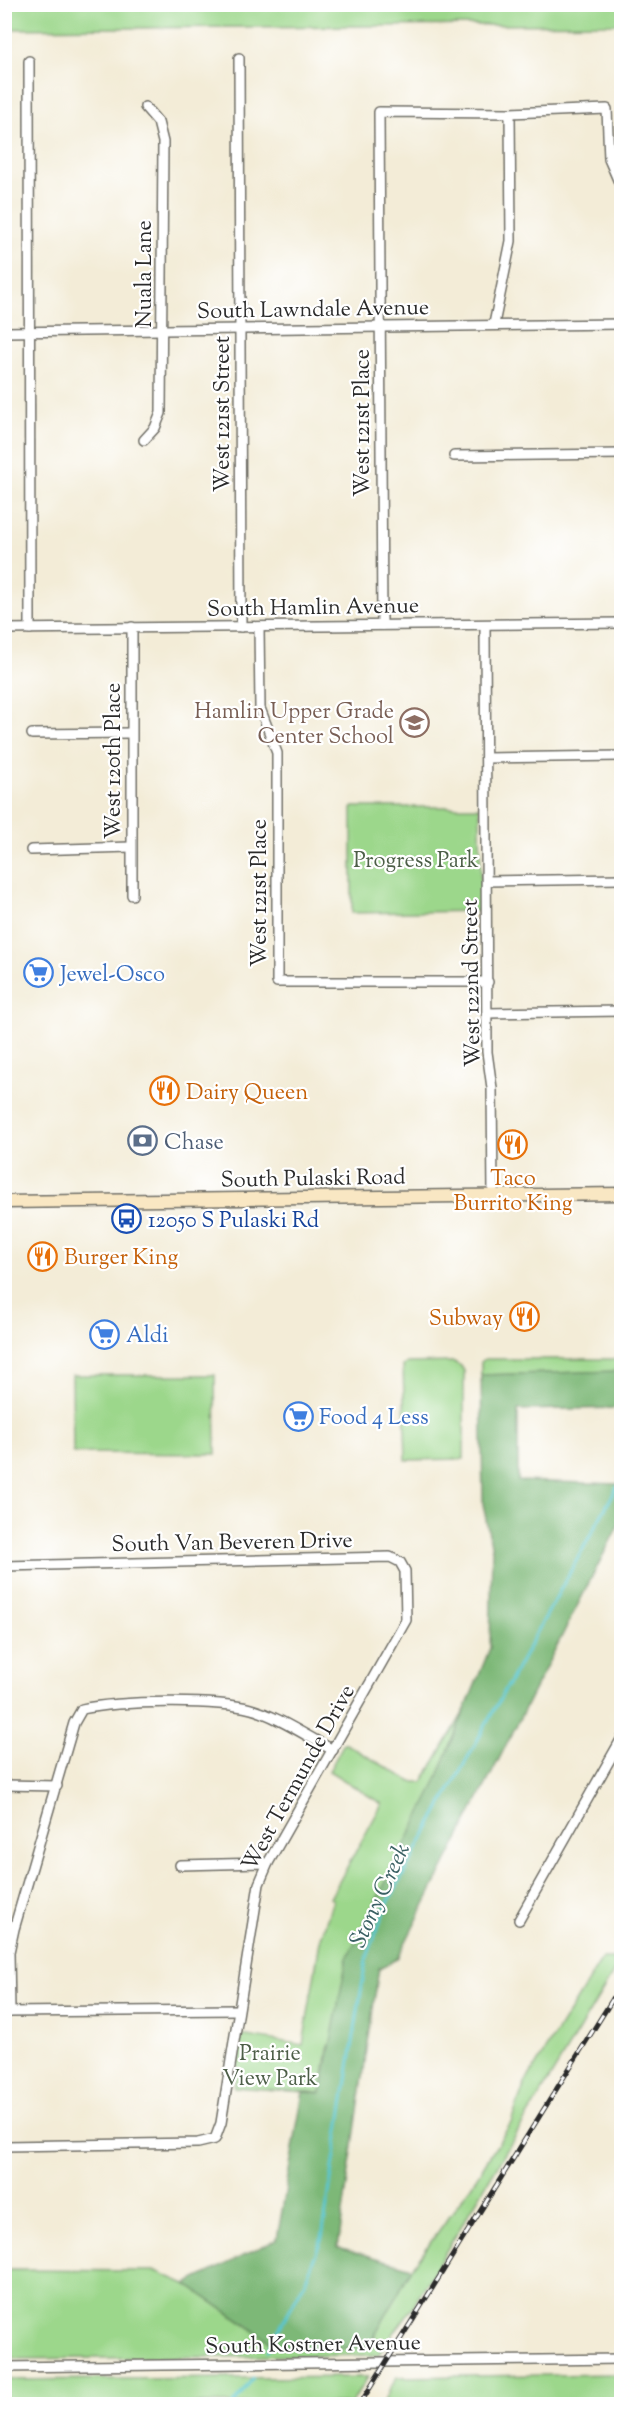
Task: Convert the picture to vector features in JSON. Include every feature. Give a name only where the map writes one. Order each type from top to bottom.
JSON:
[{"type":"main road","name":"South Pulaski Road","points":[[4,1202],[621,1194]]},
{"type":"street","name":"West 121st Street","points":[[239,58],[241,627]]},
{"type":"street","points":[[29,61],[30,629]]},
{"type":"street","name":"Nuala Lane","points":[[144,440],[155,428],[161,413],[163,329],[163,142],[158,122],[145,107]]},
{"type":"street","points":[[494,324],[511,241],[510,113],[607,109],[609,159],[621,189]]},
{"type":"street","name":"West 121st Place","points":[[382,625],[379,112],[510,113]]},
{"type":"street","name":"South Lawndale Avenue","points":[[4,332],[621,324]]},
{"type":"street","points":[[454,456],[621,454]]},
{"type":"street","name":"South Hamlin Avenue","points":[[4,629],[621,623]]},
{"type":"street","name":"West 122nd Street","points":[[484,625],[488,1052],[492,1088],[494,1196]]},
{"type":"street","name":"West 120th Place","points":[[132,627],[132,895]]},
{"type":"street","name":"West 121st Place","points":[[259,627],[260,708],[278,753],[277,982],[488,982]]},
{"type":"street","points":[[32,734],[131,733]]},
{"type":"street","points":[[486,758],[621,756]]},
{"type":"street","points":[[31,850],[131,848]]},
{"type":"street","points":[[487,881],[621,879]]},
{"type":"street","points":[[488,1013],[621,1011]]},
{"type":"street","name":"South Van Beveren Drive","points":[[4,1566],[390,1557],[400,1562],[405,1571],[406,1620]]},
{"type":"street","name":"West Termunde Drive","points":[[4,2146],[198,2143],[215,2139],[221,2123],[254,1909],[260,1884],[268,1863],[406,1620]]},
{"type":"street","points":[[238,2010],[7,2012],[9,1952],[14,1929],[74,1723],[82,1709],[117,1704],[218,1704],[252,1709],[333,1750]]},
{"type":"street","points":[[519,1920],[621,1738]]},
{"type":"street","points":[[4,1785],[57,1786]]},
{"type":"street","points":[[180,1865],[268,1863]]},
{"type":"street","name":"South Kostner Avenue","points":[[4,2367],[621,2359]]},
{"type":"green space","points":[[5,4],[621,4],[621,24],[4,29]]},
{"type":"green space","name":"Progress Park","points":[[352,807],[480,807],[481,911],[352,913]]},
{"type":"green space","points":[[485,1359],[621,1359],[621,1371],[481,1375],[481,1362]]},
{"type":"green space","points":[[454,1362],[464,1371],[464,1459],[406,1460],[403,1366],[407,1363]]},
{"type":"green space","points":[[621,1371],[621,1408],[518,1410],[518,1481],[621,1484],[621,1520],[397,1959],[379,1968],[338,2247],[412,2268],[368,2348],[280,2348],[186,2284],[277,2239],[303,2092],[321,2093],[347,1958],[432,1791],[490,1648],[492,1550],[483,1504],[481,1375]]},
{"type":"green space","points":[[72,1375],[215,1375],[216,1454],[73,1453]]},
{"type":"green space","name":"Prairie View Park","points":[[466,1708],[328,2049],[321,2093],[234,2087],[241,2035],[303,2045],[320,1941],[333,1900],[330,1898],[382,1804],[329,1771],[344,1743],[412,1782],[423,1782]]},
{"type":"green space","points":[[602,1959],[621,1959],[412,2308],[378,2355],[5,2359],[4,2270],[156,2271],[186,2284],[280,2348],[368,2348],[412,2268],[471,2186],[511,2123],[525,2083]]},
{"type":"green space","points":[[621,2374],[621,2404],[382,2404],[397,2377]]},
{"type":"green space","points":[[368,2377],[351,2404],[5,2404],[5,2380]]},
{"type":"waterway","name":"Stony Creek","points":[[267,2351],[305,2282],[322,2237],[366,1960],[386,1906],[617,1487]]},
{"type":"waterway","name":"Stony Creek","points":[[234,2404],[253,2378]]},
{"type":"railway","points":[[360,2404],[622,1984]]},
{"type":"place","name":"Hamlin Upper Grade Center School","points":[[415,723]]},
{"type":"place","name":"Jewel-Osco","points":[[39,973]]},
{"type":"place","name":"Dairy Queen","points":[[165,1091]]},
{"type":"place","name":"Chase","points":[[143,1141]]},
{"type":"place","name":"Taco Burrito King","points":[[513,1145]]},
{"type":"place","name":"12050 S Pulaski Rd","points":[[127,1219]]},
{"type":"place","name":"Burger King","points":[[43,1256]]},
{"type":"place","name":"Subway","points":[[524,1317]]},
{"type":"place","name":"Aldi","points":[[105,1334]]},
{"type":"place","name":"Food 4 Less","points":[[298,1416]]}]
